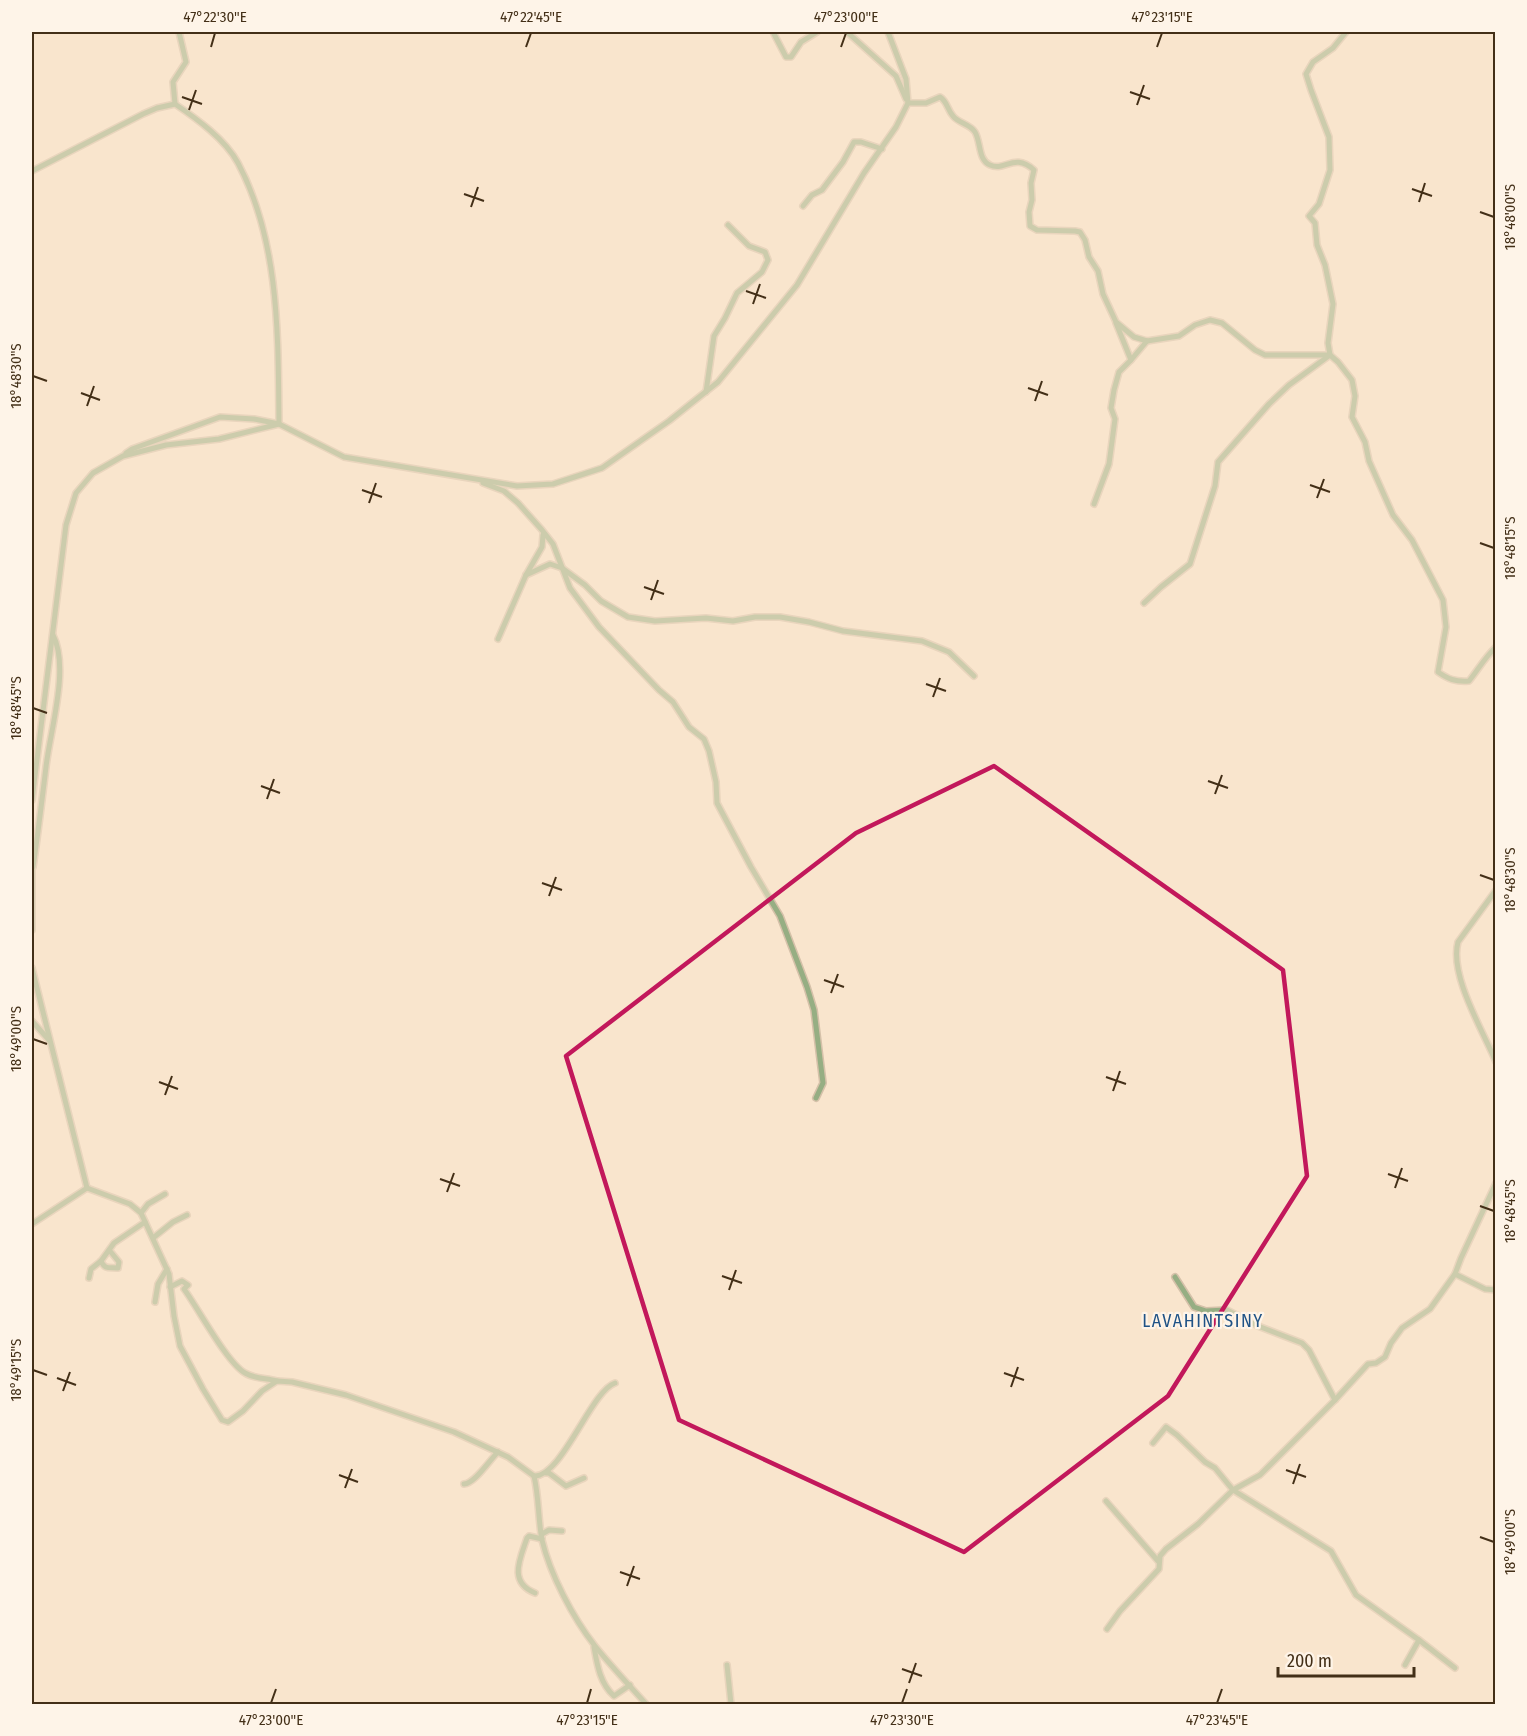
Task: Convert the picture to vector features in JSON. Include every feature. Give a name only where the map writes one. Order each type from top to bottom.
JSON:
[{"type":"street","points":[[175,104],[173,82],[186,62],[179,32]]},
{"type":"street","points":[[773,32],[786,57],[791,57],[801,42],[817,32]]},
{"type":"street","points":[[847,32],[896,76],[908,103]]},
{"type":"street","points":[[32,800],[66,525],[76,493],[93,473],[132,449],[220,417],[254,419],[279,424],[344,457],[517,486],[553,484],[602,468],[718,382],[797,285],[864,173],[896,127],[908,103],[906,79],[888,32]]},
{"type":"street","points":[[1346,32],[1333,48],[1313,62],[1306,74],[1329,137],[1330,170],[1319,204],[1309,216],[1315,223],[1317,245],[1325,264],[1333,304],[1328,343],[1330,355],[1352,380],[1355,396],[1352,417],[1365,442],[1369,461],[1393,515],[1412,540],[1443,600],[1446,627],[1438,672],[1449,680],[1469,681],[1480,668],[1488,653],[1496,647]]},
{"type":"street","points":[[908,103],[926,103],[940,97],[953,117],[975,132],[983,159],[989,165],[998,166],[1014,161],[1034,170],[1031,183],[1030,226],[1036,230],[1080,232],[1085,240],[1089,257],[1098,271],[1103,294],[1131,360]]},
{"type":"street","points":[[32,171],[157,108],[175,104],[205,124],[237,162],[259,215],[271,266],[279,344],[279,424]]},
{"type":"street","points":[[802,206],[812,195],[822,190],[843,162],[854,142],[882,148]]},
{"type":"street","points":[[706,392],[714,336],[736,293],[762,272],[768,261],[765,252],[749,246],[728,225]]},
{"type":"street","points":[[1116,322],[1134,337],[1147,341],[1179,336],[1195,325],[1210,320],[1222,323],[1255,350],[1265,355],[1330,355]]},
{"type":"street","points":[[1094,504],[1109,464],[1115,419],[1110,408],[1119,372],[1147,341]]},
{"type":"street","points":[[1144,603],[1190,564],[1215,486],[1218,462],[1269,404],[1289,385],[1330,355]]},
{"type":"street","points":[[123,456],[166,445],[219,439],[279,424]]},
{"type":"street","points":[[476,480],[504,491],[518,503]]},
{"type":"street","points":[[517,486],[514,488],[513,496],[553,544],[570,588],[599,627],[673,702],[689,727],[704,739],[716,782],[717,803],[780,916],[807,987],[814,1010],[823,1083],[816,1098]]},
{"type":"street","points":[[498,639],[526,575],[542,547],[544,539],[542,530]]},
{"type":"street","points":[[526,575],[550,564],[562,568],[585,585],[601,601],[628,617],[655,621],[706,618],[733,621],[755,617],[780,617],[843,631],[922,640],[949,652],[974,676]]},
{"type":"street","points":[[32,930],[33,867],[57,702],[58,645],[52,633]]},
{"type":"street","points":[[32,860],[33,867]]},
{"type":"street","points":[[1496,890],[1458,942],[1455,951],[1463,990],[1496,1062]]},
{"type":"street","points":[[32,968],[87,1188]]},
{"type":"street","points":[[32,1021],[50,1041]]},
{"type":"street","points":[[1158,1561],[1166,1549],[1198,1524],[1233,1490],[1260,1475],[1368,1364],[1376,1363],[1385,1357],[1391,1343],[1402,1328],[1430,1309],[1455,1274],[1496,1183]]},
{"type":"street","points":[[87,1188],[130,1204],[141,1213],[167,1269],[180,1346],[222,1420],[228,1422],[243,1411],[262,1391],[277,1381]]},
{"type":"street","points":[[32,1224],[87,1188]]},
{"type":"street","points":[[141,1213],[148,1204],[165,1194]]},
{"type":"street","points":[[153,1239],[173,1222],[187,1215]]},
{"type":"street","points":[[89,1278],[91,1269],[101,1261],[114,1244],[145,1222]]},
{"type":"street","points":[[101,1261],[108,1269],[118,1268],[119,1262],[110,1251]]},
{"type":"street","points":[[155,1302],[158,1284],[167,1269]]},
{"type":"street","points":[[1455,1274],[1485,1289],[1496,1290]]},
{"type":"street","points":[[1174,1277],[1194,1307],[1206,1311],[1227,1310],[1258,1326],[1302,1343],[1309,1350],[1335,1400]]},
{"type":"street","points":[[170,1287],[182,1281],[188,1285],[184,1289],[230,1360],[244,1373],[263,1380],[292,1382],[346,1395],[454,1432],[498,1452],[534,1476],[546,1473],[557,1462],[596,1403],[610,1385],[615,1383]]},
{"type":"street","points":[[1153,1443],[1166,1428],[1177,1435],[1205,1462],[1215,1468],[1233,1490],[1331,1551],[1356,1595],[1455,1668]]},
{"type":"street","points":[[464,1485],[473,1481],[498,1452]]},
{"type":"street","points":[[546,1473],[566,1486],[584,1478]]},
{"type":"street","points":[[534,1476],[539,1498],[542,1536],[549,1563],[568,1605],[594,1645],[646,1704]]},
{"type":"street","points":[[1106,1501],[1158,1561],[1159,1569],[1120,1611],[1107,1629]]},
{"type":"street","points":[[536,1593],[528,1590],[520,1581],[518,1565],[527,1538],[542,1536],[549,1530],[562,1531]]},
{"type":"street","points":[[1405,1665],[1419,1640]]},
{"type":"street","points":[[594,1645],[598,1666],[607,1690],[614,1696],[630,1685]]},
{"type":"street","points":[[727,1665],[731,1704]]},
{"type":"highlighted area","points":[[994,766],[1283,970],[1307,1176],[1168,1396],[964,1552],[679,1420],[566,1056],[856,833]]},
{"type":"district","name":"LAVAHINTSINY","points":[[1203,1321]]}]
